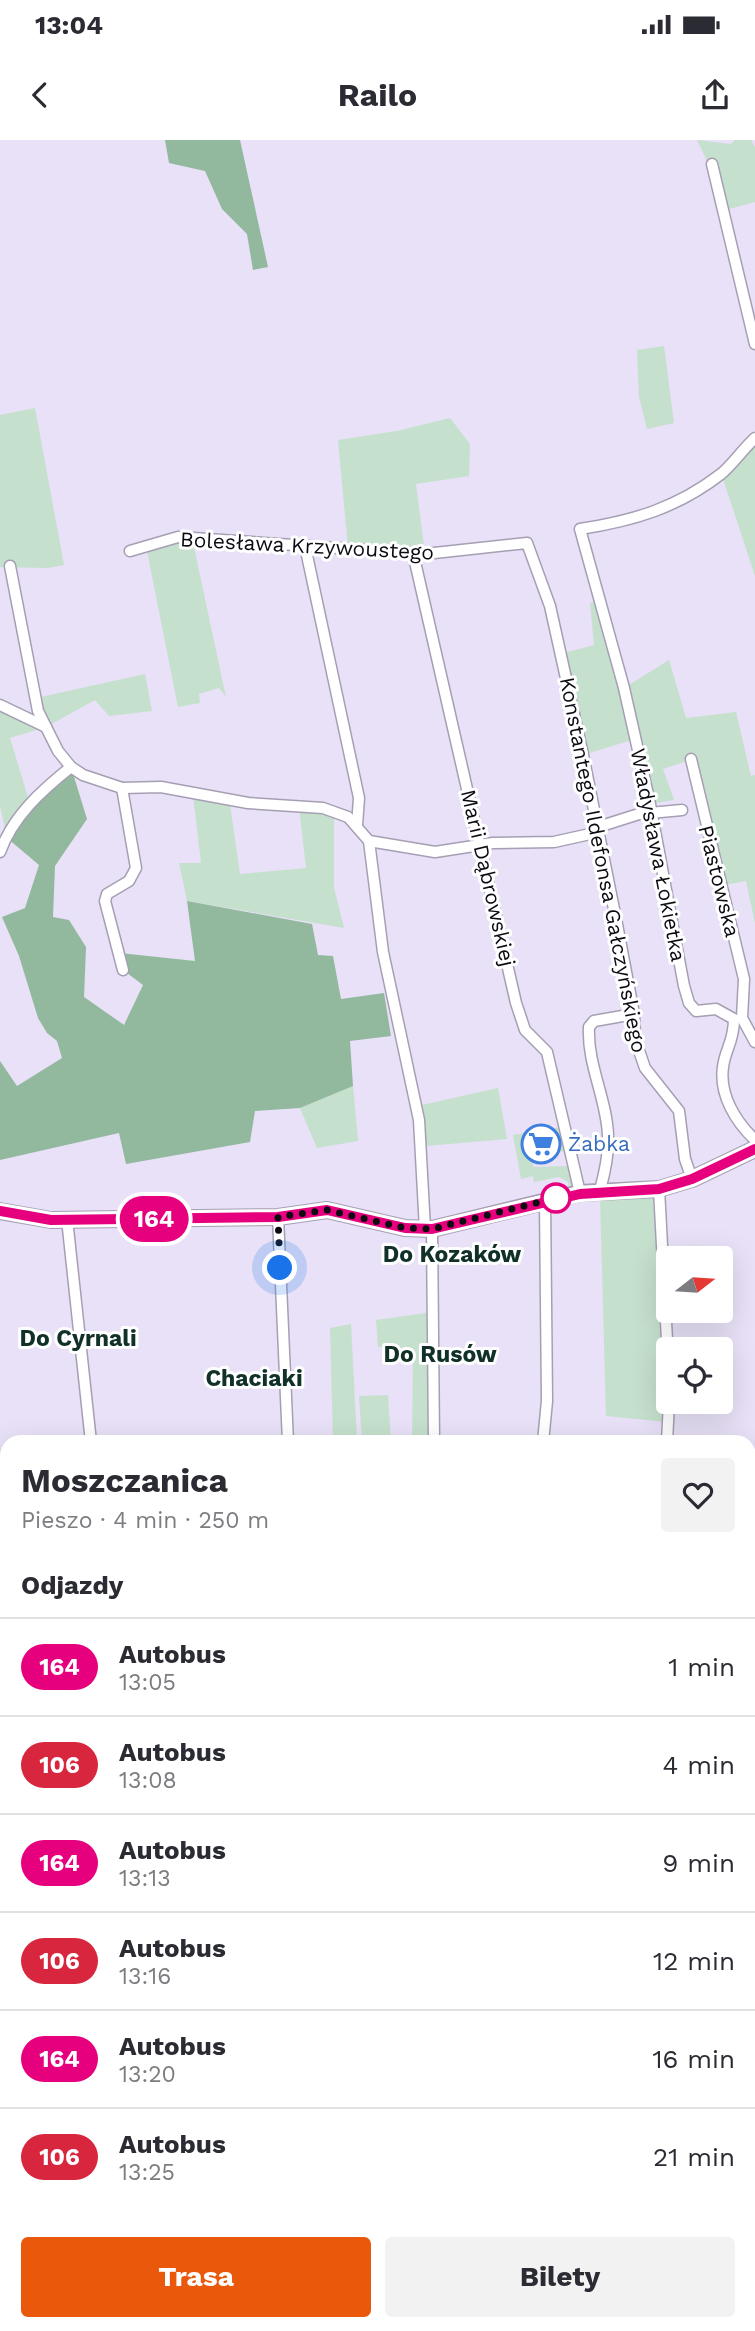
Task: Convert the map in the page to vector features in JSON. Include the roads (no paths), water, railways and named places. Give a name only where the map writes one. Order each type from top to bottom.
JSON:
[{"type":"street","points":[[712,164],[755,344]]},
{"type":"street","name":"Władysława Łokietka","points":[[738,1019],[716,1009],[696,1011],[690,1003],[624,688],[580,529],[633,521],[661,509],[722,473],[755,438]]},
{"type":"street","name":"Bolesława Krzywoustego","points":[[130,551],[178,537],[413,553],[486,550],[527,543]]},
{"type":"street","name":"Konstantego Ildefonsa Gałczyńskiego","points":[[527,543],[550,606],[598,830],[634,1014],[635,1039],[645,1068],[679,1111],[685,1159],[692,1179]]},
{"type":"street","points":[[305,546],[359,798],[357,825]]},
{"type":"street","name":"Marii Dąbrowskiej","points":[[413,553],[516,1003],[525,1030],[547,1052],[580,1194]]},
{"type":"street","points":[[10,566],[38,711],[71,767],[122,788],[161,787],[248,803],[323,808],[348,817],[369,841],[383,952],[419,1120],[428,1229],[434,1435]]},
{"type":"street","points":[[0,705],[46,727]]},
{"type":"street","name":"Piastowska","points":[[691,760],[744,979],[738,1019]]},
{"type":"street","points":[[0,852],[18,820],[40,792],[71,767]]},
{"type":"street","points":[[122,788],[136,868],[130,881],[107,894],[105,901],[124,970]]},
{"type":"street","points":[[369,841],[435,852],[481,845],[554,842],[650,813],[682,810]]},
{"type":"street","points":[[600,1190],[607,1165],[609,1133],[588,1047],[589,1027],[594,1021],[634,1014]]},
{"type":"street","points":[[738,1019],[755,1042]]},
{"type":"street","points":[[738,1019],[723,1065],[723,1084],[730,1108],[755,1140]]},
{"type":"street","points":[[0,1211],[67,1219],[278,1217],[327,1210],[405,1228],[428,1229],[600,1190],[659,1189],[692,1179],[755,1149]]},
{"type":"street","points":[[659,1189],[667,1337]]},
{"type":"street","points":[[544,1435],[547,1401],[545,1201]]},
{"type":"street","points":[[278,1217],[288,1435]]},
{"type":"street","points":[[67,1219],[90,1435]]},
{"type":"street","points":[[667,1435],[668,1414]]},
{"type":"place","name":"Żabka","points":[[541,1144]]},
{"type":"district","name":"Do Kozaków","points":[[452,1254]]},
{"type":"district","name":"Do Cyrnali","points":[[78,1338]]},
{"type":"district","name":"Do Rusów","points":[[440,1354]]},
{"type":"district","name":"Chaciaki","points":[[254,1378]]}]
